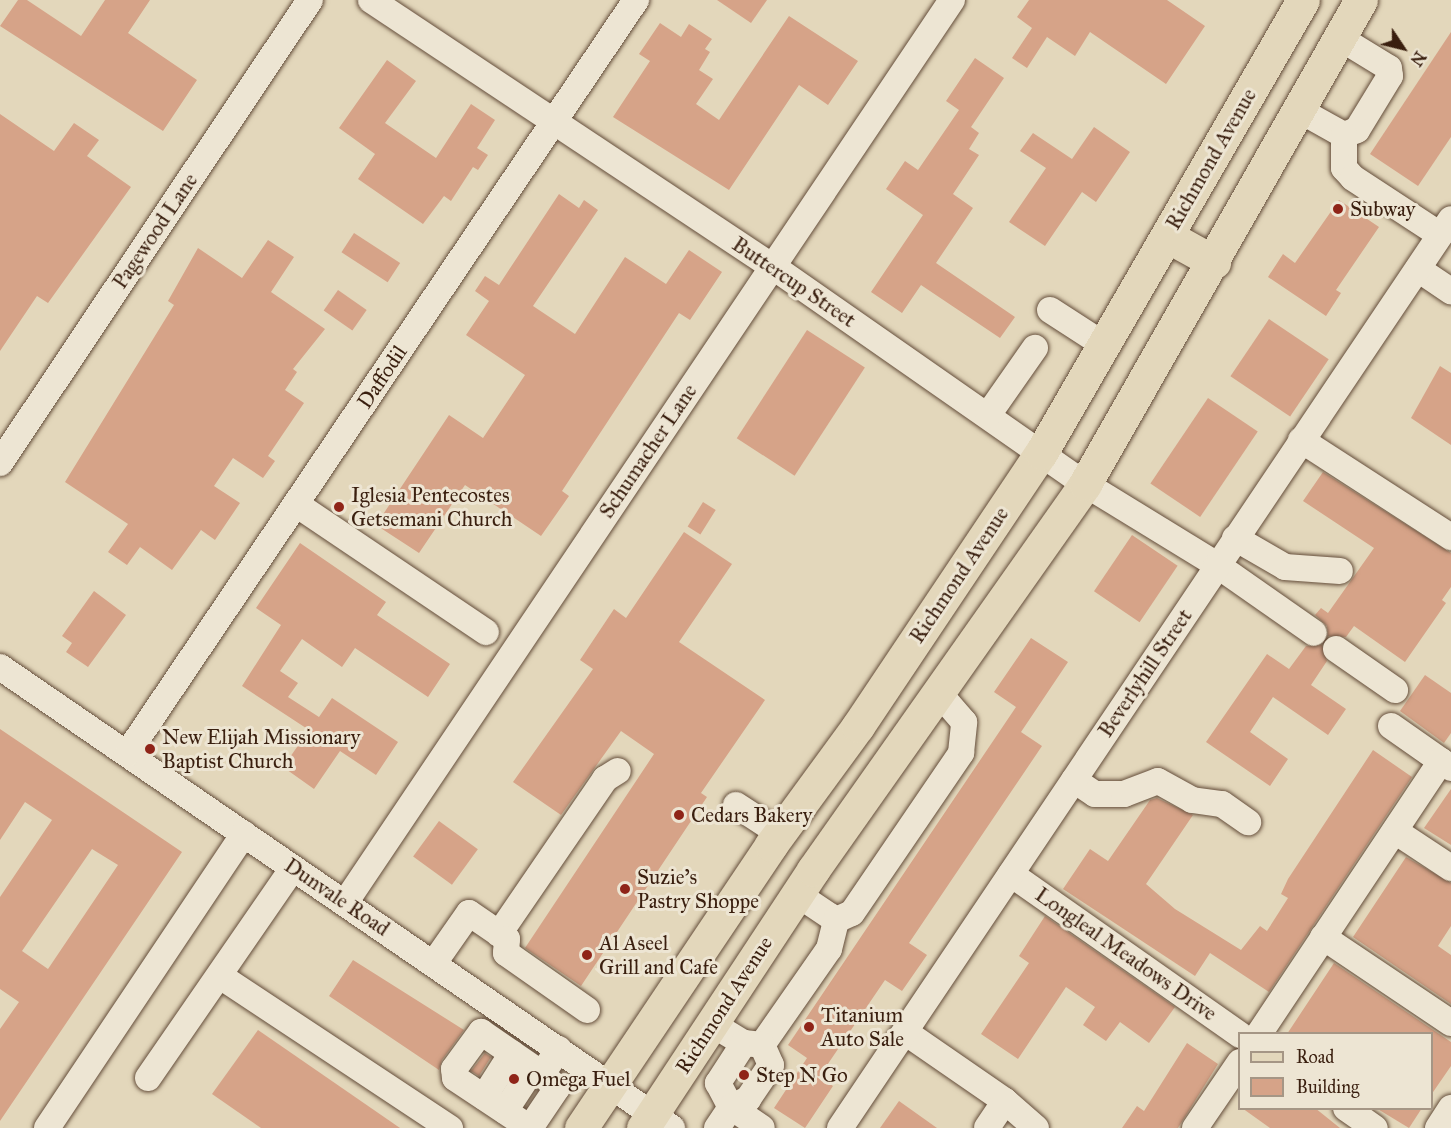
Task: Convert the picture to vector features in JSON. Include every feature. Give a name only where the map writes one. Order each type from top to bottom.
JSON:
[{"type":"main road","name":"Richmond Avenue","points":[[656,1123],[687,1062],[797,894],[1085,484],[1214,262],[1361,0]]},
{"type":"main road","name":"Richmond Avenue","points":[[581,1128],[758,863],[904,657],[1041,453],[1297,11]]},
{"type":"main road","points":[[1297,11],[1337,42]]},
{"type":"main road","points":[[1167,236],[1214,262]]},
{"type":"main road","points":[[904,657],[943,689]]},
{"type":"main road","points":[[758,863],[797,894]]},
{"type":"street","name":"Pagewood Lane","points":[[0,463],[310,0]]},
{"type":"street","name":"Buttercup Street","points":[[371,0],[772,266],[1085,484],[1217,565],[1314,633]]},
{"type":"street","name":"Daffodil","points":[[127,754],[636,0]]},
{"type":"street","name":"Schumacher Lane","points":[[345,903],[952,0]]},
{"type":"street","points":[[1337,42],[1389,68],[1390,76],[1357,130],[1344,135]]},
{"type":"street","points":[[1299,110],[1344,135]]},
{"type":"street","points":[[1344,135],[1344,168],[1353,178],[1445,227]]},
{"type":"street","name":"Beverlyhill Street","points":[[840,1128],[1445,227]]},
{"type":"street","points":[[1418,268],[1451,291]]},
{"type":"street","points":[[1050,310],[1104,345]]},
{"type":"street","points":[[988,415],[1035,348]]},
{"type":"street","points":[[1301,440],[1451,537]]},
{"type":"street","points":[[296,504],[486,633]]},
{"type":"street","points":[[1235,538],[1285,567],[1340,571]]},
{"type":"street","points":[[1336,649],[1395,690]]},
{"type":"street","name":"Dunvale Road","points":[[1,671],[127,754],[611,1084],[656,1123]]},
{"type":"street","points":[[836,920],[852,913],[960,753],[964,722],[943,689]]},
{"type":"street","points":[[1260,1032],[1395,831],[1446,765],[1391,726]]},
{"type":"street","points":[[499,934],[605,779],[618,771]]},
{"type":"street","points":[[1074,780],[1095,794],[1124,794],[1158,782],[1192,800],[1222,804],[1248,822]]},
{"type":"street","points":[[736,805],[779,833]]},
{"type":"street","points":[[1395,831],[1451,868]]},
{"type":"street","points":[[47,1128],[244,834]]},
{"type":"street","points":[[148,1078],[293,868]]},
{"type":"street","name":"Longleal Meadows Drive","points":[[1011,874],[1238,1034]]},
{"type":"street","points":[[797,894],[836,920]]},
{"type":"street","points":[[434,963],[469,913],[507,939],[506,953],[587,1010]]},
{"type":"street","points":[[718,1083],[753,1044],[829,949],[836,920]]},
{"type":"street","points":[[1323,937],[1451,1023]]},
{"type":"street","points":[[220,976],[450,1128]]},
{"type":"street","points":[[494,1104],[505,1048],[516,1019]]},
{"type":"street","points":[[712,1024],[753,1044],[771,1065],[748,1099],[731,1107],[717,1128]]},
{"type":"street","points":[[479,1032],[505,1048],[555,1082],[557,1088],[530,1128],[453,1074],[479,1032]]},
{"type":"street","points":[[904,1032],[1005,1101],[1036,1128]]},
{"type":"street","points":[[494,1104],[538,1071],[560,1049]]},
{"type":"street","points":[[687,1062],[718,1083],[731,1107],[762,1128]]},
{"type":"street","points":[[1195,1128],[1238,1064]]},
{"type":"street","points":[[987,1128],[1005,1101]]},
{"type":"street","points":[[1437,1128],[1451,1108]]},
{"type":"street","points":[[1349,1110],[1375,1128]]},
{"type":"building","points":[[18,0],[27,0],[81,36],[105,0],[150,0],[128,33],[197,80],[163,131],[0,26]]},
{"type":"building","points":[[717,0],[767,0],[751,23]]},
{"type":"building","points":[[1029,0],[1167,0],[1205,26],[1166,84],[1090,32],[1075,56],[1047,37],[1027,68],[1012,58],[1032,28],[1017,17]]},
{"type":"building","points":[[789,16],[858,61],[828,105],[799,85],[729,190],[613,117],[650,61],[639,54],[660,23],[681,37],[689,24],[712,39],[705,49],[710,52],[699,70],[713,79],[696,104],[719,120]]},
{"type":"building","points":[[1451,32],[1451,137],[1418,186],[1370,154]]},
{"type":"building","points":[[975,58],[1004,78],[971,127],[979,133],[969,149],[979,155],[953,194],[973,208],[936,263],[1015,317],[1000,338],[921,285],[902,313],[871,292],[923,215],[886,189],[905,161],[918,170],[959,110],[946,101]]},
{"type":"building","points":[[387,60],[416,81],[385,123],[436,158],[471,104],[495,120],[477,148],[488,155],[478,170],[473,167],[451,201],[444,196],[423,224],[358,179],[375,154],[339,128]]},
{"type":"building","points":[[0,114],[54,151],[74,123],[99,140],[87,156],[131,187],[48,303],[37,296],[0,351]]},
{"type":"building","points":[[1094,127],[1130,152],[1096,202],[1082,192],[1045,246],[1009,222],[1046,168],[1020,151],[1033,133],[1072,159]]},
{"type":"building","points":[[559,194],[579,208],[584,200],[598,210],[533,306],[575,334],[625,257],[666,284],[689,250],[722,272],[690,320],[679,313],[562,491],[569,496],[541,536],[465,485],[419,553],[376,525],[449,415],[483,438],[525,375],[466,335],[489,301],[475,291],[485,276],[499,285]]},
{"type":"building","points":[[1339,200],[1379,227],[1336,290],[1341,293],[1326,316],[1268,277],[1283,254],[1295,263]]},
{"type":"building","points":[[354,233],[400,263],[388,282],[341,252]]},
{"type":"building","points":[[268,240],[294,257],[271,292],[325,329],[293,369],[297,372],[285,390],[304,403],[268,456],[275,461],[263,478],[233,458],[214,486],[240,503],[215,540],[201,530],[172,570],[140,547],[127,565],[108,552],[128,524],[65,482],[174,305],[168,301],[198,248],[242,278]]},
{"type":"building","points":[[338,290],[367,310],[352,331],[324,310]]},
{"type":"building","points":[[1269,319],[1329,359],[1290,416],[1230,376]]},
{"type":"building","points":[[807,330],[865,368],[795,476],[737,438]]},
{"type":"building","points":[[1440,366],[1451,373],[1451,445],[1411,418]]},
{"type":"building","points":[[1208,398],[1258,432],[1200,517],[1150,483]]},
{"type":"building","points":[[1323,472],[1451,553],[1451,587],[1442,600],[1446,603],[1405,662],[1354,626],[1346,637],[1328,636],[1327,626],[1315,615],[1321,608],[1328,613],[1374,548],[1303,501]]},
{"type":"building","points":[[703,502],[716,510],[700,535],[688,527]]},
{"type":"building","points":[[684,532],[732,564],[679,642],[765,700],[701,793],[707,797],[581,986],[525,948],[654,754],[621,731],[561,815],[513,782],[593,669],[580,660],[614,609],[626,618]]},
{"type":"building","points":[[1132,535],[1178,566],[1140,622],[1094,591]]},
{"type":"building","points":[[300,543],[386,602],[377,615],[450,664],[428,697],[355,648],[342,667],[302,639],[280,671],[298,683],[288,697],[319,717],[332,698],[398,742],[376,775],[340,751],[314,789],[283,767],[309,730],[242,686],[281,625],[256,608]]},
{"type":"building","points":[[94,591],[126,615],[88,667],[66,652],[72,643],[62,636]]},
{"type":"building","points":[[1031,638],[1068,662],[1021,732],[1042,746],[909,943],[927,955],[902,991],[885,980],[819,1077],[833,1086],[805,1128],[774,1108],[807,1058],[788,1045],[1016,707],[994,692]]},
{"type":"building","points":[[1322,645],[1327,661],[1311,685],[1346,709],[1328,735],[1273,697],[1250,732],[1288,759],[1270,786],[1206,742],[1267,654],[1289,669],[1306,646]]},
{"type":"building","points":[[1425,675],[1451,693],[1451,733],[1444,743],[1400,711]]},
{"type":"building","points":[[0,729],[182,852],[0,1121],[0,1029],[19,1002],[0,989],[0,897],[52,820],[25,802],[0,840]],"holes":[[[92,849],[118,865],[48,969],[22,951]]]},
{"type":"building","points":[[1373,750],[1412,777],[1269,992],[1210,953],[1195,976],[1063,889],[1090,849],[1108,861],[1150,800],[1157,798],[1193,815],[1146,884],[1175,909],[1241,950],[1260,926],[1267,931],[1288,898],[1281,894],[1288,879]]},
{"type":"building","points":[[1451,789],[1451,845],[1424,828]]},
{"type":"building","points":[[439,821],[478,849],[452,885],[413,857]]},
{"type":"building","points":[[1406,857],[1451,883],[1451,926],[1438,946],[1451,955],[1451,1004],[1353,937]]},
{"type":"building","points":[[1045,916],[1175,1007],[1149,1043],[1120,1022],[1106,1041],[1083,1025],[1095,1007],[1066,987],[1018,1059],[981,1034],[1029,963],[1019,956]]},
{"type":"building","points":[[353,960],[464,1030],[442,1060],[439,1070],[329,996]]},
{"type":"building","points":[[1334,963],[1451,1042],[1451,1066],[1433,1092],[1433,1032],[1288,1032]]},
{"type":"building","points":[[258,1030],[400,1128],[261,1128],[212,1094]]},
{"type":"building","points":[[1187,1043],[1218,1064],[1178,1128],[1122,1128],[1137,1106],[1144,1111]]},
{"type":"building","points":[[485,1053],[491,1057],[479,1076],[471,1071]]},
{"type":"building","points":[[899,1101],[937,1128],[880,1128]]},
{"type":"building","points":[[1245,1110],[1318,1110],[1340,1128],[1270,1128]]},
{"type":"building","points":[[1379,1110],[1421,1110],[1409,1128]]},
{"type":"place","name":"Subway","points":[[1338,209]]},
{"type":"place","name":"Iglesia Pentecostes Getsemani Church","points":[[339,507]]},
{"type":"place","name":"New Elijah Missionary Baptist Church","points":[[150,749]]},
{"type":"place","name":"Cedars Bakery","points":[[679,815]]},
{"type":"place","name":"Suzie's Pastry Shoppe","points":[[625,889]]},
{"type":"place","name":"Al Aseel Grill and Cafe","points":[[587,955]]},
{"type":"place","name":"Titanium Auto Sale","points":[[809,1027]]},
{"type":"place","name":"Step N Go","points":[[744,1075]]},
{"type":"place","name":"Omega Fuel","points":[[514,1079]]}]
